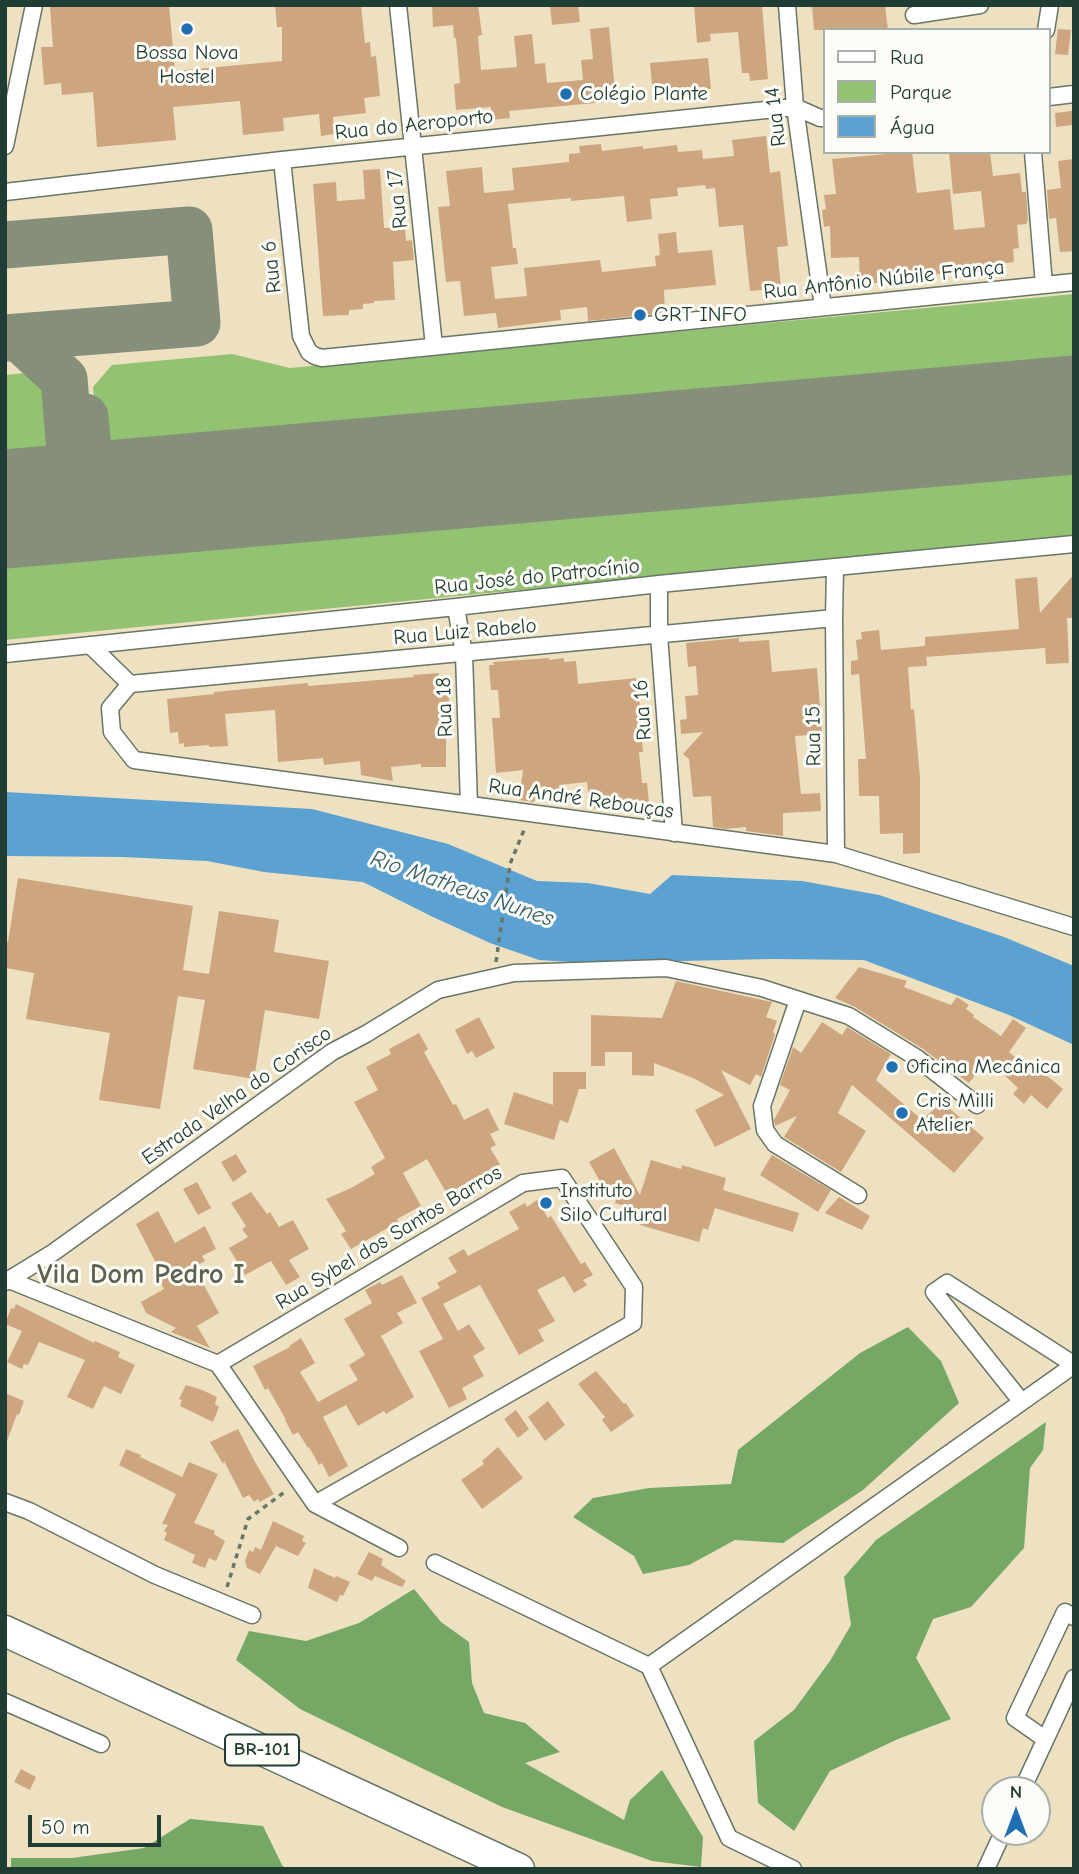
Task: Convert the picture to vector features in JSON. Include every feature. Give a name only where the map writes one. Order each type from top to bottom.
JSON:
[{"type":"highway","name":"BR-101","points":[[5,1631],[519,1869]]},
{"type":"street","points":[[5,146],[34,5]]},
{"type":"street","name":"Rua 17","points":[[398,5],[434,346]]},
{"type":"street","name":"Rua 14","points":[[787,5],[795,107],[823,307]]},
{"type":"street","points":[[914,17],[980,5]]},
{"type":"street","points":[[1046,28],[1050,5]]},
{"type":"street","points":[[1051,97],[1074,94]]},
{"type":"street","name":"Rua do Aeroporto","points":[[5,192],[282,160],[795,107],[824,118]]},
{"type":"street","points":[[1033,154],[1044,285]]},
{"type":"street","name":"Rua 6","points":[[282,160],[301,336],[309,352],[322,358]]},
{"type":"street","name":"Rua Antônio Núbile França","points":[[322,358],[1074,282]]},
{"type":"street","name":"Rua José do Patrocínio","points":[[5,654],[659,584],[1074,544]]},
{"type":"street","name":"Rua 15","points":[[835,568],[836,855]]},
{"type":"street","name":"Rua 16","points":[[659,584],[659,635],[674,833]]},
{"type":"street","name":"Rua 18","points":[[456,607],[464,654],[469,805]]},
{"type":"street","name":"Rua Luiz Rabelo","points":[[130,684],[834,618]]},
{"type":"street","points":[[90,645],[130,684]]},
{"type":"street","name":"Rua André Rebouças","points":[[130,684],[110,708],[112,732],[134,760],[836,855],[1074,926]]},
{"type":"street","name":"Estrada Velha do Corisco","points":[[7,1281],[54,1252],[332,1052],[438,990],[514,973],[666,968],[762,988],[849,1016],[917,1058],[977,1105]]},
{"type":"street","points":[[798,1000],[762,1106],[765,1130],[775,1144],[858,1195]]},
{"type":"street","name":"Rua Sybel dos Santos Barros","points":[[218,1363],[523,1183],[562,1178],[634,1287],[633,1323],[314,1504]]},
{"type":"street","points":[[7,1281],[218,1363],[314,1504],[399,1548]]},
{"type":"street","points":[[649,1666],[1073,1365],[947,1283],[934,1292],[1021,1401]]},
{"type":"street","points":[[5,1502],[29,1511],[155,1575],[252,1615]]},
{"type":"street","points":[[435,1563],[649,1666],[729,1838],[793,1869]]},
{"type":"street","points":[[1045,1740],[1015,1718],[1065,1612],[1074,1617]]},
{"type":"street","points":[[1028,1776],[1074,1678]]},
{"type":"street","points":[[5,1702],[101,1744]]},
{"type":"street","points":[[986,1869],[997,1846]]},
{"type":"path","points":[[498,953],[510,864],[531,814]]},
{"type":"path","points":[[223,1603],[248,1519],[299,1481]]},
{"type":"green space","points":[[1074,294],[1074,385],[118,470],[99,451],[93,387],[112,365],[232,354],[290,368]]},
{"type":"green space","points":[[35,372],[54,389],[59,459],[40,476],[5,479],[5,375]]},
{"type":"green space","points":[[1074,445],[1074,536],[5,640],[5,540]]},
{"type":"green space","points":[[908,1327],[941,1361],[959,1403],[863,1490],[783,1543],[735,1540],[689,1565],[643,1574],[634,1556],[573,1517],[593,1498],[649,1488],[731,1484],[738,1450],[860,1353]]},
{"type":"green space","points":[[1046,1422],[1043,1450],[1030,1468],[1024,1548],[971,1607],[933,1619],[916,1658],[951,1719],[898,1739],[830,1771],[794,1831],[758,1803],[754,1741],[794,1710],[830,1661],[851,1625],[844,1577],[876,1540]]},
{"type":"green space","points":[[414,1589],[441,1622],[469,1642],[472,1683],[484,1713],[525,1723],[560,1752],[525,1763],[624,1820],[630,1800],[662,1770],[703,1837],[701,1867],[652,1861],[502,1807],[300,1709],[236,1660],[249,1631],[306,1641],[359,1623]]},
{"type":"green space","points":[[190,1819],[263,1826],[286,1869],[11,1869],[11,1858],[72,1858],[144,1848]]},
{"type":"water","name":"Rio Matheus Nunes","points":[[5,792],[312,809],[448,844],[537,881],[588,883],[650,894],[672,875],[802,881],[879,895],[1004,937],[1074,966],[1074,1045],[1009,1015],[864,960],[587,963],[539,960],[490,943],[363,882],[264,872],[207,861],[5,856]]},
{"type":"building","points":[[169,5],[175,71],[282,61],[282,27],[277,27],[275,5],[361,5],[365,43],[370,42],[371,57],[376,56],[380,96],[364,98],[366,113],[333,117],[334,134],[321,136],[319,114],[283,118],[284,131],[243,135],[240,101],[173,107],[176,140],[97,147],[93,92],[62,95],[61,83],[44,85],[41,47],[53,47],[50,7]]},
{"type":"building","points":[[432,5],[478,5],[482,35],[478,36],[481,70],[517,67],[514,36],[532,34],[535,64],[545,63],[547,83],[583,80],[581,60],[593,59],[590,29],[609,27],[616,101],[509,111],[510,118],[492,120],[491,107],[456,110],[454,84],[460,83],[456,38],[453,25],[433,27]]},
{"type":"building","points":[[550,5],[578,5],[580,22],[552,25]]},
{"type":"building","points":[[694,5],[762,5],[768,79],[750,81],[749,73],[742,73],[738,32],[710,34],[711,41],[697,43]]},
{"type":"building","points":[[812,5],[885,5],[888,28],[814,30]]},
{"type":"building","points":[[1058,29],[1071,30],[1068,55],[1055,54]]},
{"type":"building","points":[[708,58],[711,89],[653,96],[650,63]]},
{"type":"building","points":[[1072,111],[1073,125],[1056,127],[1055,113]]},
{"type":"building","points":[[766,136],[770,173],[780,171],[788,246],[777,247],[781,288],[750,291],[743,225],[719,227],[715,188],[706,189],[705,185],[677,188],[678,196],[650,199],[652,219],[627,222],[624,196],[508,204],[513,248],[516,248],[518,264],[491,267],[495,299],[527,296],[524,268],[600,260],[602,272],[656,266],[655,256],[660,255],[658,234],[676,232],[678,253],[712,250],[716,285],[664,290],[665,313],[588,321],[587,307],[560,310],[561,320],[498,328],[496,313],[464,316],[460,281],[446,282],[438,207],[450,206],[446,171],[482,167],[484,193],[514,190],[512,168],[569,162],[569,154],[580,153],[579,146],[601,144],[602,151],[677,145],[678,152],[702,150],[703,159],[734,156],[732,140]]},
{"type":"building","points":[[912,154],[917,193],[950,189],[954,230],[985,227],[981,191],[953,194],[949,154],[990,154],[993,176],[1020,173],[1022,192],[1026,192],[1028,221],[1027,224],[1017,225],[1019,248],[1013,249],[1014,262],[985,266],[986,271],[959,274],[929,275],[928,269],[877,275],[877,283],[860,283],[859,257],[831,258],[830,226],[824,227],[824,195],[836,194],[832,159]]},
{"type":"building","points":[[1074,159],[1074,251],[1060,252],[1056,218],[1049,219],[1047,190],[1061,188],[1058,161]]},
{"type":"building","points":[[380,169],[384,228],[405,227],[406,241],[412,240],[414,260],[393,262],[395,300],[363,304],[363,309],[349,310],[349,315],[323,316],[313,184],[336,182],[337,201],[365,199],[363,170]]},
{"type":"building","points":[[1074,574],[1074,618],[1067,618],[1069,663],[1046,664],[1045,648],[926,657],[927,666],[908,667],[920,778],[920,853],[903,854],[903,833],[880,834],[879,796],[859,796],[858,759],[866,759],[859,674],[851,675],[851,661],[858,660],[856,640],[862,639],[861,632],[879,630],[881,650],[925,646],[925,637],[1019,629],[1015,579],[1037,577],[1040,613]]},
{"type":"building","points":[[739,638],[739,642],[769,640],[772,672],[817,668],[822,734],[795,736],[801,794],[820,793],[821,811],[783,813],[783,836],[746,831],[746,827],[713,827],[711,796],[693,797],[689,759],[683,754],[703,732],[681,734],[680,720],[687,719],[685,696],[698,695],[696,666],[688,667],[686,643]]},
{"type":"building","points":[[564,658],[564,662],[576,661],[578,684],[636,678],[643,728],[643,752],[639,752],[642,783],[647,783],[649,803],[590,809],[587,782],[559,785],[560,797],[535,799],[534,802],[519,800],[523,770],[496,773],[492,718],[500,718],[498,690],[491,690],[489,665],[494,665],[493,662]]},
{"type":"building","points":[[439,673],[439,681],[447,680],[452,728],[446,728],[446,767],[421,767],[421,764],[391,767],[393,781],[361,775],[360,761],[324,765],[323,758],[278,762],[275,710],[225,714],[228,746],[184,747],[184,743],[179,744],[178,732],[170,733],[167,699],[308,683],[308,686]]},
{"type":"building","points":[[18,878],[193,906],[183,970],[209,974],[219,911],[279,920],[274,952],[329,961],[319,1019],[265,1010],[254,1079],[193,1069],[205,1000],[178,996],[160,1109],[99,1100],[110,1033],[26,1019],[34,973],[5,968],[5,941],[8,942]]},
{"type":"building","points":[[859,967],[907,981],[904,987],[951,1005],[957,997],[969,1005],[966,1009],[973,1017],[1001,1036],[1013,1019],[1026,1028],[1009,1052],[1031,1071],[1035,1066],[1063,1089],[1047,1109],[1031,1095],[1024,1104],[1013,1094],[1018,1088],[987,1059],[969,1083],[923,1049],[855,1007],[835,998]]},
{"type":"building","points":[[676,981],[772,1002],[766,1017],[777,1021],[761,1077],[756,1074],[750,1085],[721,1070],[751,1129],[715,1147],[695,1110],[724,1095],[693,1078],[654,1063],[654,1076],[632,1075],[632,1052],[605,1052],[605,1066],[591,1066],[591,1015],[662,1018]]},
{"type":"building","points":[[479,1017],[495,1048],[476,1058],[472,1051],[467,1054],[455,1030]]},
{"type":"building","points":[[822,1022],[842,1035],[847,1027],[891,1054],[876,1080],[922,1120],[942,1102],[984,1138],[954,1173],[852,1085],[838,1113],[866,1131],[841,1172],[784,1137],[797,1116],[775,1126],[774,1120],[790,1090],[780,1085],[793,1047],[801,1053]]},
{"type":"building","points":[[419,1033],[428,1049],[424,1052],[464,1120],[488,1108],[499,1130],[490,1134],[496,1145],[490,1148],[500,1164],[447,1194],[427,1159],[403,1173],[421,1206],[351,1249],[341,1234],[346,1231],[326,1199],[375,1174],[371,1167],[385,1158],[354,1102],[378,1090],[366,1067],[391,1054],[389,1049]]},
{"type":"building","points":[[553,1072],[586,1072],[586,1089],[579,1089],[568,1123],[560,1120],[554,1140],[504,1124],[514,1092],[553,1105]]},
{"type":"building","points":[[614,1148],[640,1195],[651,1160],[681,1169],[682,1165],[726,1178],[723,1190],[799,1213],[793,1232],[715,1208],[708,1230],[703,1228],[699,1242],[640,1225],[644,1211],[615,1203],[622,1180],[605,1190],[589,1162]]},
{"type":"building","points":[[236,1154],[247,1172],[233,1182],[221,1162]]},
{"type":"building","points":[[772,1155],[831,1190],[818,1212],[760,1175]]},
{"type":"building","points":[[197,1182],[211,1208],[198,1215],[183,1189]]},
{"type":"building","points":[[251,1192],[267,1214],[270,1212],[279,1227],[293,1220],[309,1249],[289,1260],[300,1277],[286,1285],[271,1261],[245,1275],[229,1248],[248,1237],[242,1229],[246,1226],[231,1203]]},
{"type":"building","points":[[839,1197],[870,1216],[862,1230],[825,1213]]},
{"type":"building","points":[[537,1200],[548,1218],[551,1216],[581,1264],[585,1262],[593,1275],[583,1280],[587,1285],[574,1293],[564,1276],[537,1290],[555,1321],[538,1330],[544,1341],[519,1355],[480,1285],[443,1304],[458,1331],[469,1324],[485,1349],[473,1356],[484,1376],[462,1388],[467,1399],[449,1408],[419,1351],[443,1339],[421,1298],[440,1288],[437,1283],[457,1272],[448,1258],[464,1249],[468,1256],[519,1229],[509,1212],[525,1203],[527,1207]]},
{"type":"building","points":[[158,1211],[175,1243],[205,1226],[216,1249],[202,1256],[205,1261],[194,1267],[219,1313],[197,1326],[210,1348],[171,1332],[176,1328],[146,1313],[141,1302],[164,1289],[155,1271],[159,1269],[136,1224]]},
{"type":"building","points":[[402,1275],[417,1303],[397,1313],[403,1323],[381,1336],[414,1397],[386,1414],[384,1411],[358,1426],[346,1405],[323,1417],[348,1466],[329,1477],[322,1463],[319,1465],[298,1432],[293,1435],[253,1366],[290,1347],[301,1338],[315,1363],[300,1372],[318,1402],[358,1380],[349,1365],[365,1355],[344,1319],[372,1303],[365,1290]]},
{"type":"building","points":[[16,1304],[94,1343],[95,1341],[120,1352],[118,1357],[135,1365],[121,1394],[104,1386],[93,1409],[67,1397],[85,1360],[39,1342],[28,1365],[24,1364],[22,1369],[7,1362],[22,1331],[5,1324],[11,1308],[14,1309]]},
{"type":"building","points":[[596,1371],[624,1404],[626,1403],[634,1416],[611,1432],[602,1420],[605,1417],[578,1384]]},
{"type":"building","points":[[186,1385],[217,1397],[215,1404],[219,1407],[213,1422],[180,1406],[182,1400],[179,1399]]},
{"type":"building","points":[[5,1393],[24,1401],[7,1441],[5,1441]]},
{"type":"building","points":[[548,1401],[565,1425],[545,1441],[528,1417]]},
{"type":"building","points":[[516,1410],[529,1429],[518,1438],[504,1419]]},
{"type":"building","points":[[238,1429],[274,1494],[260,1502],[258,1499],[254,1502],[249,1495],[243,1498],[224,1461],[223,1464],[210,1442]]},
{"type":"building","points":[[498,1447],[523,1478],[482,1509],[461,1480],[484,1464],[482,1461]]},
{"type":"building","points":[[126,1449],[182,1477],[189,1462],[218,1474],[194,1523],[215,1531],[214,1534],[225,1541],[216,1561],[209,1558],[205,1568],[192,1563],[195,1555],[164,1540],[167,1533],[164,1531],[168,1525],[162,1524],[176,1494],[119,1465]]},
{"type":"building","points":[[273,1521],[304,1536],[302,1541],[306,1543],[298,1556],[276,1546],[260,1574],[247,1568],[245,1561],[249,1550],[253,1552],[255,1547],[261,1550]]},
{"type":"building","points":[[369,1552],[383,1559],[381,1565],[406,1581],[402,1587],[375,1576],[372,1581],[357,1574]]},
{"type":"building","points":[[314,1568],[350,1582],[337,1602],[308,1588]]},
{"type":"building","points":[[21,1769],[36,1777],[30,1790],[14,1782]]},
{"type":"taxiway","points":[[5,245],[189,230],[197,323],[5,338]]},
{"type":"taxiway","points":[[18,337],[64,379],[71,463],[36,506]]},
{"type":"taxiway","points":[[85,417],[89,461],[116,499]]},
{"type":"runway","points":[[5,509],[1074,415]]},
{"type":"place","name":"Bossa Nova Hostel","points":[[187,29]]},
{"type":"place","name":"Colégio Plante","points":[[566,94]]},
{"type":"place","name":"GRT INFO","points":[[640,315]]},
{"type":"place","name":"Oficina Mecânica","points":[[892,1067]]},
{"type":"place","name":"Cris Milli Atelier","points":[[902,1113]]},
{"type":"place","name":"Instituto Silo Cultural","points":[[546,1203]]},
{"type":"district","name":"Vila Dom Pedro I","points":[[141,1275]]}]
